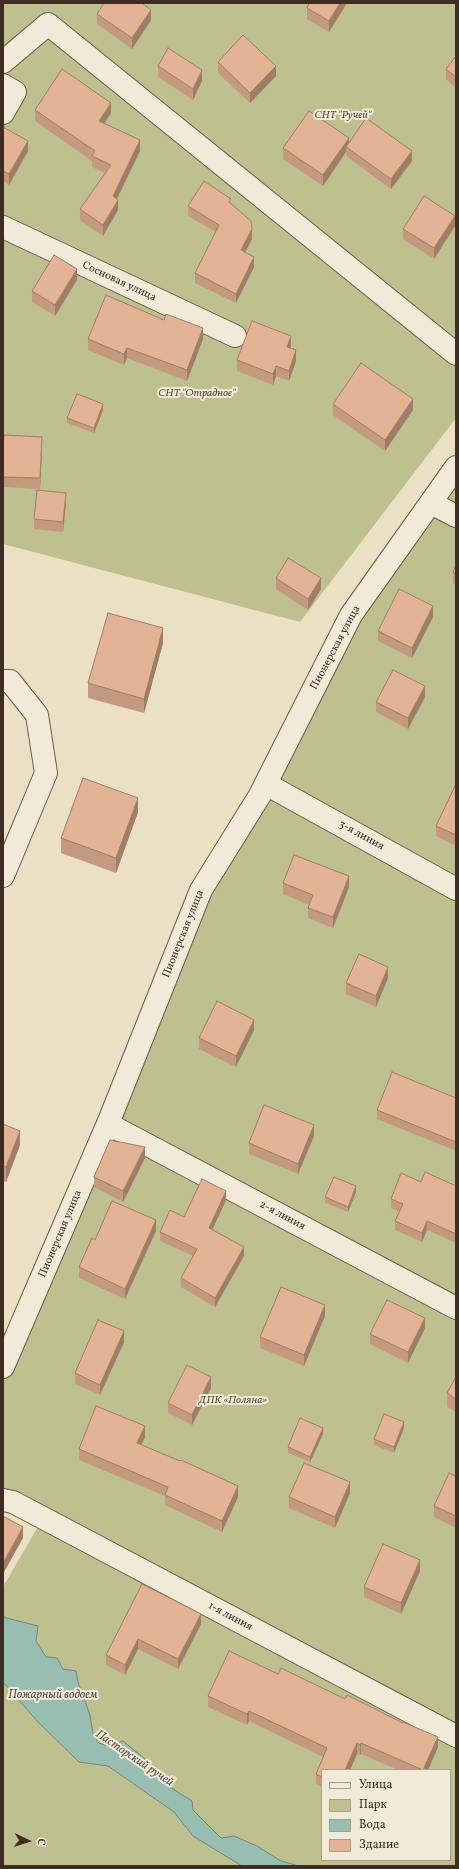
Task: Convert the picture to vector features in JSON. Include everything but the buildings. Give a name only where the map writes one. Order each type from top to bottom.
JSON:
[{"type":"street","points":[[3,62],[48,24],[456,354]]},
{"type":"street","points":[[3,113],[9,89]]},
{"type":"street","name":"Сосновая улица","points":[[3,227],[235,336]]},
{"type":"street","name":"Пионерская улица","points":[[3,1367],[108,1124],[201,890],[266,784],[351,615],[456,467]]},
{"type":"street","points":[[431,503],[456,516]]},
{"type":"street","points":[[3,681],[10,681],[37,715],[46,773],[3,876]]},
{"type":"street","name":"3-я линия","points":[[266,784],[456,889]]},
{"type":"street","name":"2-я линия","points":[[108,1124],[456,1308]]},
{"type":"street","name":"1-я линия","points":[[3,1500],[13,1502],[456,1736]]},
{"type":"green space","name":"СНТ \"Отрадное\"","points":[[3,3],[456,3],[456,418],[300,622],[3,544]]},
{"type":"green space","name":"ДПК «Поляна»","points":[[456,467],[456,1866],[299,1866],[281,1861],[257,1846],[234,1836],[221,1838],[193,1810],[192,1801],[162,1782],[159,1773],[99,1743],[93,1734],[90,1715],[78,1682],[76,1671],[63,1669],[57,1658],[46,1657],[36,1641],[38,1626],[3,1617],[3,1587],[43,1518],[3,1500],[3,1367],[201,890],[351,615]]},
{"type":"green space","points":[[3,1682],[38,1722],[79,1762],[108,1766],[174,1812],[193,1836],[242,1866],[3,1866]]},
{"type":"water","name":"Пожарный водоем","points":[[3,1617],[38,1626],[36,1641],[46,1657],[57,1658],[63,1669],[76,1671],[78,1682],[90,1715],[93,1734],[99,1743],[108,1746],[123,1741],[145,1759],[145,1766],[159,1773],[162,1782],[192,1801],[193,1810],[221,1838],[234,1836],[257,1846],[281,1861],[299,1866],[242,1866],[193,1836],[174,1812],[108,1766],[79,1762],[38,1722],[3,1682]]},
{"type":"park label","name":"СНТ \"Ручей\"","points":[[343,116]]},
{"type":"water label","name":"Пасторский ручей","points":[[134,1759]]}]
